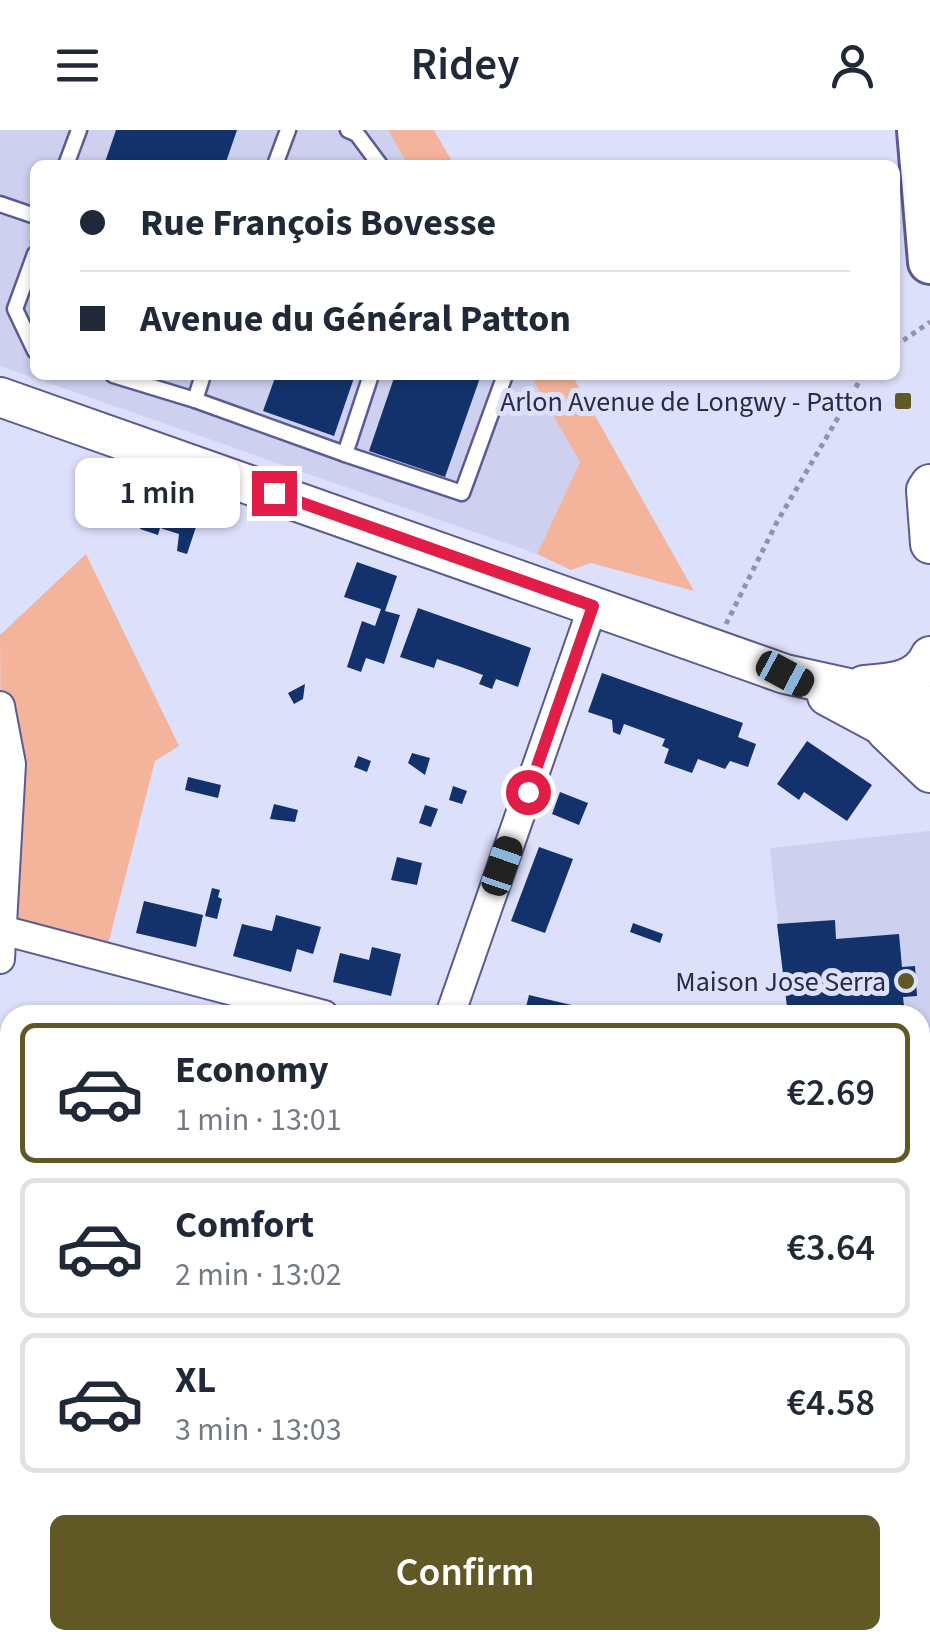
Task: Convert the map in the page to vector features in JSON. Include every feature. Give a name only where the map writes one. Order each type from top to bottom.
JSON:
[{"type":"main road","points":[[919,130],[930,262]]},
{"type":"main road","points":[[0,396],[785,674],[930,706]]},
{"type":"main road","points":[[930,484],[926,490],[930,544]]},
{"type":"main road","points":[[785,674],[863,685],[899,683],[926,665],[930,656]]},
{"type":"main road","points":[[785,674],[881,725],[930,739]]},
{"type":"main road","points":[[881,725],[930,774]]},
{"type":"street","points":[[453,1005],[593,606]]},
{"type":"street","points":[[0,706],[11,764],[1,944],[279,1005]]},
{"type":"lane","points":[[68,160],[78,130]]},
{"type":"lane","points":[[278,160],[288,130]]},
{"type":"lane","points":[[348,130],[357,134],[376,160]]},
{"type":"lane","points":[[0,204],[30,214]]},
{"type":"lane","points":[[30,268],[16,309],[30,340]]},
{"type":"lane","points":[[129,380],[462,493],[504,380]]},
{"type":"lane","points":[[195,400],[202,380]]},
{"type":"lane","points":[[345,454],[369,380]]},
{"type":"path","points":[[900,343],[930,322]]},
{"type":"path","points":[[716,650],[777,522],[860,380]]},
{"type":"shaded area","points":[[0,130],[388,130],[405,160],[30,160],[30,377],[0,366]]},
{"type":"shaded area","points":[[388,130],[434,130],[451,160],[405,160]]},
{"type":"shaded area","points":[[40,380],[533,380],[580,462],[537,554]]},
{"type":"shaded area","points":[[533,380],[575,380],[694,591],[591,563],[571,570],[537,554],[580,462]]},
{"type":"shaded area","points":[[86,554],[179,746],[155,761],[104,960],[2,930],[0,635]]},
{"type":"shaded area","points":[[930,831],[930,1005],[787,1005],[770,848]]},
{"type":"building","points":[[116,130],[237,130],[227,160],[106,160]]},
{"type":"building","points":[[274,380],[353,380],[334,436],[263,411]]},
{"type":"building","points":[[393,380],[479,380],[445,477],[369,451]]},
{"type":"building","points":[[102,474],[130,484],[120,513],[92,503]]},
{"type":"building","points":[[154,489],[203,506],[187,554],[177,551],[179,534],[160,528],[158,535],[140,529]]},
{"type":"building","points":[[357,562],[397,576],[385,611],[400,615],[384,664],[366,658],[361,672],[347,667],[362,621],[375,626],[381,609],[344,597]]},
{"type":"building","points":[[418,608],[531,648],[518,687],[496,679],[492,689],[479,684],[483,675],[461,667],[437,659],[434,668],[400,657]]},
{"type":"building","points":[[602,673],[743,723],[738,737],[756,744],[748,767],[730,761],[725,769],[698,759],[692,773],[664,763],[669,749],[662,746],[665,739],[624,724],[620,735],[613,732],[612,720],[588,712]]},
{"type":"building","points":[[305,684],[303,699],[294,704],[288,693]]},
{"type":"building","points":[[807,741],[872,785],[847,821],[804,792],[799,800],[777,784]]},
{"type":"building","points":[[412,753],[430,758],[425,775],[408,763]]},
{"type":"building","points":[[358,756],[371,761],[367,772],[354,767]]},
{"type":"building","points":[[188,777],[221,785],[218,798],[185,790]]},
{"type":"building","points":[[453,786],[467,791],[462,804],[449,800]]},
{"type":"building","points":[[560,792],[588,803],[579,825],[552,814]]},
{"type":"building","points":[[274,804],[298,810],[295,822],[270,819]]},
{"type":"building","points":[[425,805],[438,809],[431,827],[419,823]]},
{"type":"building","points":[[539,847],[573,859],[545,933],[511,921]]},
{"type":"building","points":[[397,857],[422,863],[417,885],[391,880]]},
{"type":"building","points":[[212,888],[220,890],[218,897],[222,899],[217,919],[205,916]]},
{"type":"building","points":[[144,901],[203,915],[196,947],[136,933]]},
{"type":"building","points":[[276,915],[321,927],[313,954],[297,949],[291,972],[233,956],[242,924],[272,931]]},
{"type":"building","points":[[835,920],[836,939],[899,934],[902,967],[915,966],[917,996],[903,997],[904,1005],[787,1005],[777,924]]},
{"type":"building","points":[[633,923],[663,934],[660,943],[630,932]]},
{"type":"building","points":[[372,947],[401,954],[391,996],[333,982],[340,953],[369,960]]},
{"type":"building","points":[[529,995],[572,1005],[526,1005]]},
{"type":"place","name":"Arlon Avenue de Longwy - Patton","points":[[903,401]]},
{"type":"place","name":"Maison Jose Serra","points":[[906,981]]},
{"type":"route","points":[[274,493],[593,606],[528,792]]}]
